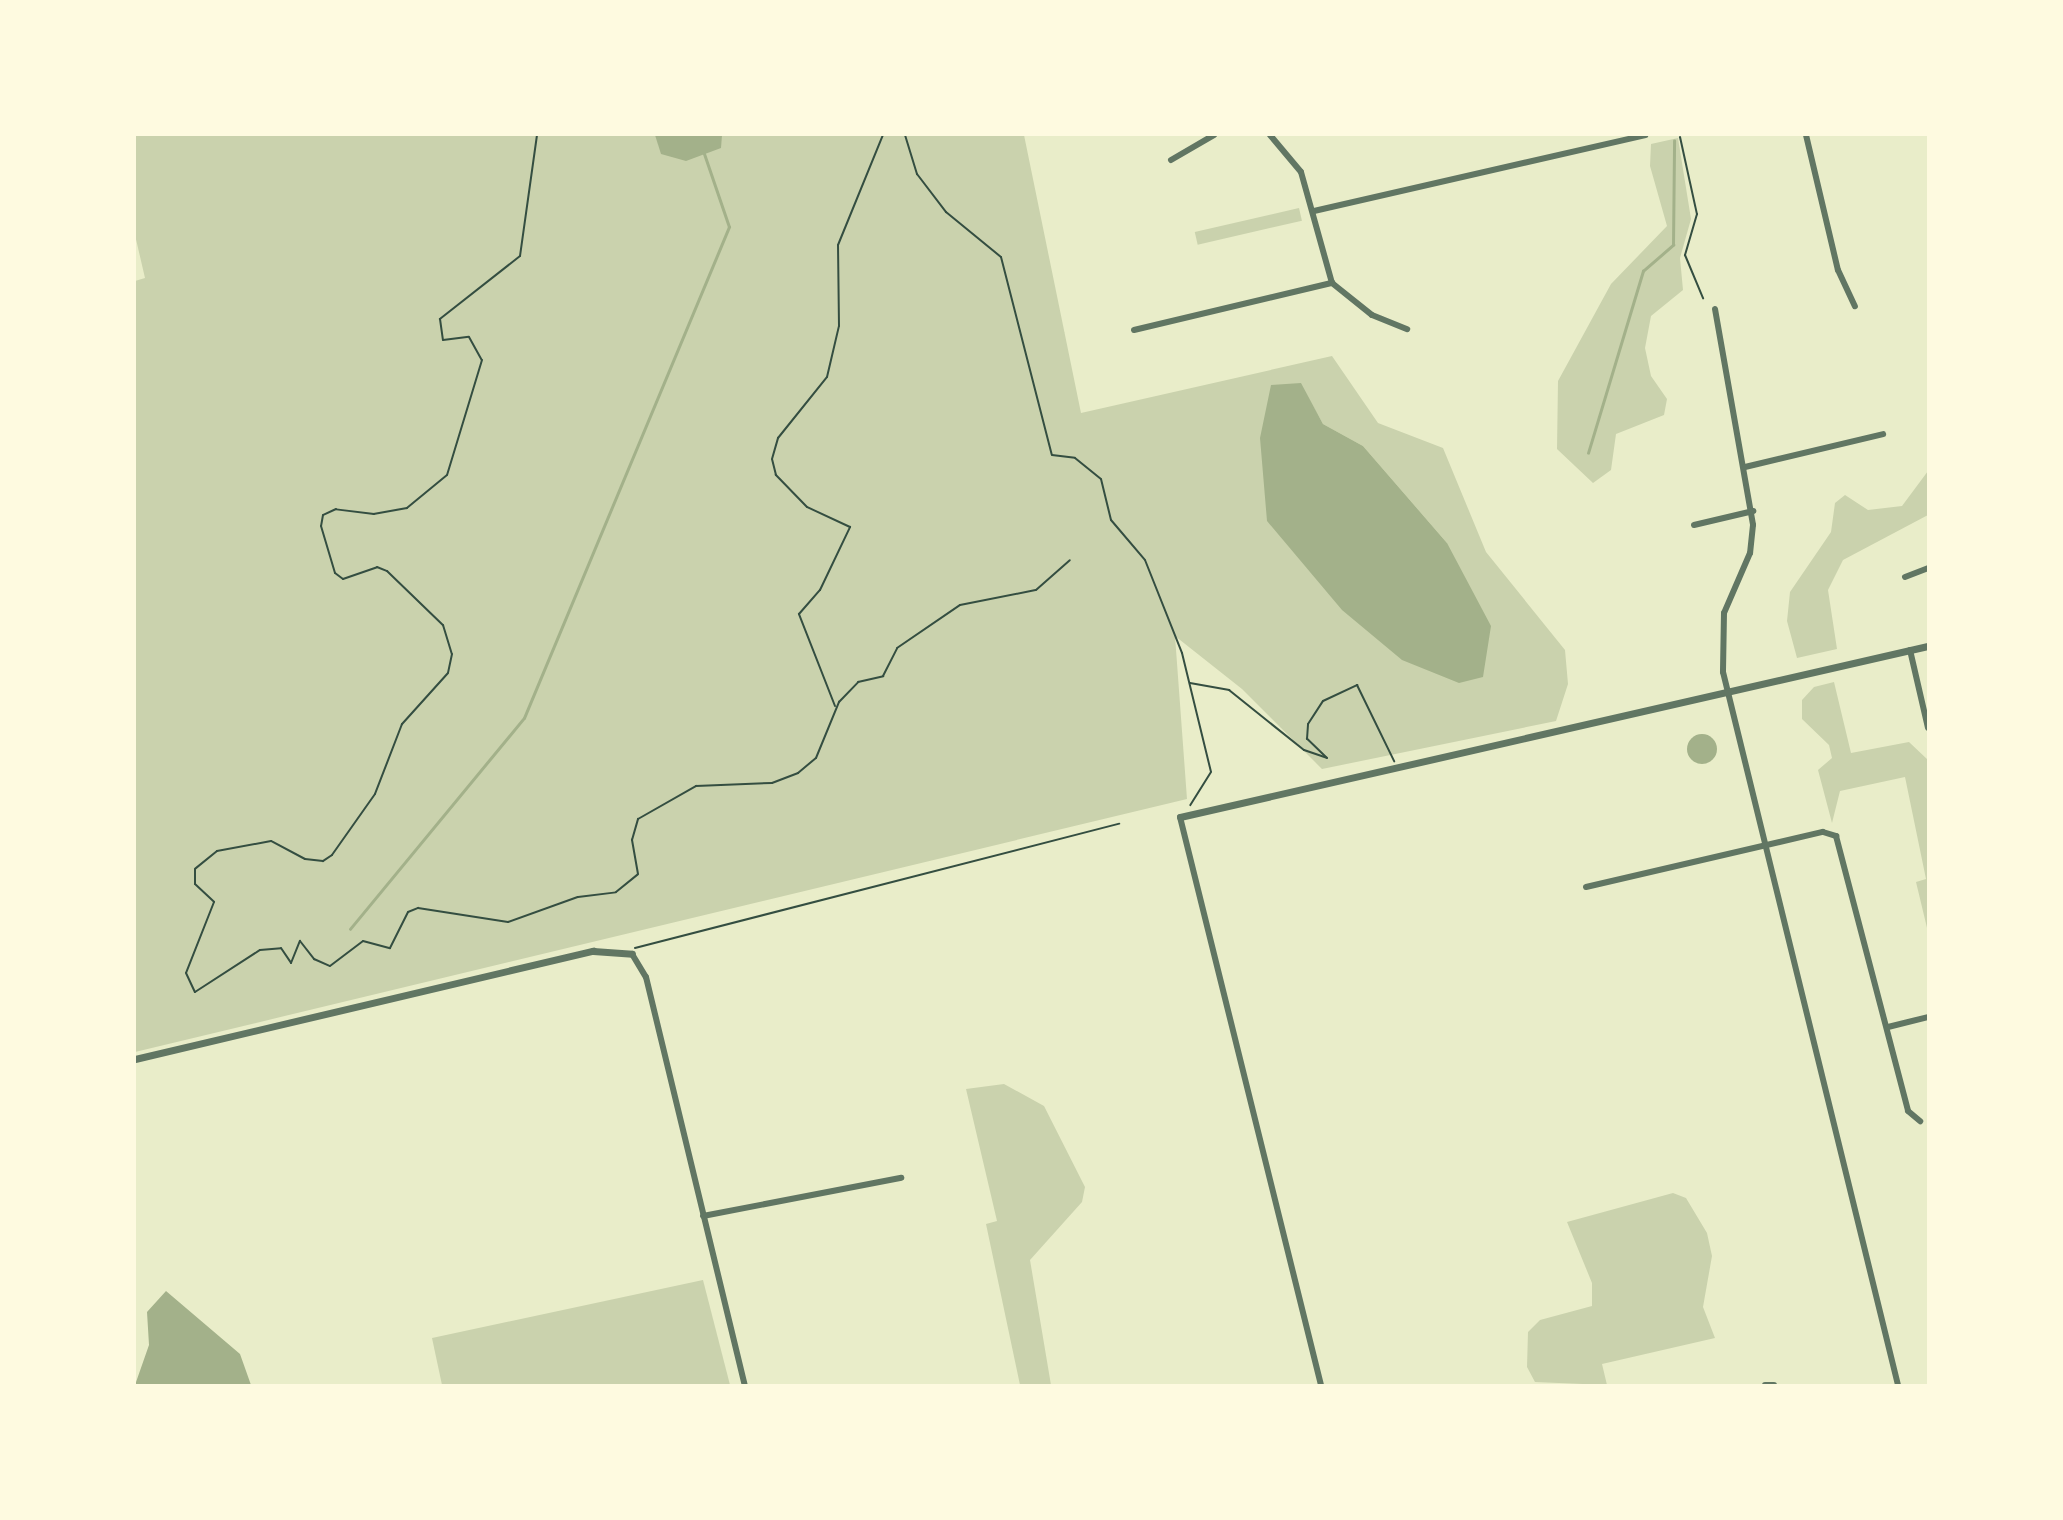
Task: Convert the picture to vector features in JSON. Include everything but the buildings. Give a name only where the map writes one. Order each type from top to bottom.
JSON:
[{"type":"street","points":[[1171,160],[1214,135]]},
{"type":"street","points":[[1270,135],[1296,162],[1314,211],[1332,282],[1372,315],[1407,329]]},
{"type":"street","points":[[1314,211],[1645,135]]},
{"type":"street","points":[[1806,135],[1838,270],[1855,306]]},
{"type":"street","points":[[1134,330],[1332,282]]},
{"type":"street","points":[[1715,309],[1753,511],[1750,553],[1721,632],[1727,694],[1898,1385]]},
{"type":"street","points":[[1745,467],[1883,434]]},
{"type":"street","points":[[1694,525],[1753,511]]},
{"type":"street","points":[[1906,577],[1928,568]]},
{"type":"street","points":[[1321,1385],[1183,815],[1396,765],[1727,694],[1928,646]]},
{"type":"street","points":[[1910,650],[1928,728]]},
{"type":"street","points":[[1586,887],[1823,832],[1840,840],[1908,1111],[1920,1121]]},
{"type":"street","points":[[135,1059],[593,951],[629,953],[646,977],[745,1385]]},
{"type":"street","points":[[1888,1027],[1928,1017]]},
{"type":"street","points":[[703,1216],[901,1178]]},
{"type":"street","points":[[1765,1385],[1774,1384]]},
{"type":"path","points":[[537,135],[520,256],[440,319],[443,340],[469,337],[482,360],[447,475],[407,508],[374,514],[336,509],[323,515],[321,526],[335,573],[343,579],[377,567],[387,571],[443,625],[452,654],[448,673],[402,724],[375,794],[332,855],[316,861],[271,841],[217,851],[195,869],[195,884],[214,902],[186,973],[195,992],[205,989],[233,962],[274,947],[291,963],[300,941],[314,959],[330,966],[363,941],[390,948],[408,912],[418,908],[508,922],[578,897],[616,892],[638,874],[632,840],[638,819],[696,786],[772,783],[797,773],[816,758],[836,707],[859,682],[883,676],[897,648],[960,606],[1036,590],[1070,560]]},
{"type":"path","points":[[836,707],[799,614],[820,590],[850,527],[807,507],[776,475],[772,459],[778,438],[827,377],[839,326],[838,245],[883,135]]},
{"type":"path","points":[[905,135],[917,174],[946,212],[1001,257],[1052,455],[1075,458],[1101,479],[1111,520],[1145,560],[1190,684],[1211,772],[1183,815]]},
{"type":"path","points":[[1680,137],[1697,214],[1685,255],[1703,298]]},
{"type":"path","points":[[1190,684],[1229,690],[1304,750],[1327,758],[1307,739],[1308,724],[1323,701],[1357,685],[1396,765]]},
{"type":"path","points":[[629,953],[667,936],[1119,824]]},
{"type":"shaded area","points":[[135,135],[1024,135],[1081,413],[1332,356],[1378,423],[1443,448],[1486,552],[1565,650],[1568,684],[1556,721],[1322,769],[1242,689],[1175,636],[1187,799],[135,1052],[135,281],[145,278],[135,235]],"holes":[[[1300,383],[1323,424],[1363,446],[1447,543],[1267,521]]]},
{"type":"shaded area","points":[[655,135],[722,135],[721,148],[686,161],[661,154]]},
{"type":"shaded area","points":[[1678,138],[1691,219],[1680,258],[1683,290],[1651,316],[1645,348],[1651,376],[1667,399],[1664,415],[1616,434],[1611,470],[1593,483],[1557,449],[1558,381],[1611,284],[1667,226],[1650,166],[1651,144]]},
{"type":"shaded area","points":[[1299,208],[1302,221],[1198,245],[1195,232]]},
{"type":"shaded area","points":[[1301,383],[1323,424],[1363,446],[1447,543],[1491,626],[1483,677],[1459,683],[1402,660],[1342,610],[1267,521],[1260,438],[1271,385]]},
{"type":"shaded area","points":[[1928,471],[1928,515],[1843,560],[1828,590],[1837,649],[1797,658],[1787,621],[1790,592],[1831,532],[1835,503],[1845,495],[1868,510],[1902,506]]},
{"type":"shaded area","points":[[1834,682],[1851,753],[1909,742],[1928,760],[1928,932],[1916,882],[1926,879],[1905,777],[1840,791],[1832,823],[1818,770],[1832,758],[1829,745],[1802,719],[1802,700],[1814,687]]},
{"type":"shaded area","points":[[1702,734],[1708,735],[1716,743],[1716,755],[1708,763],[1702,764],[1696,763],[1688,755],[1687,749],[1688,743],[1696,735]]},
{"type":"shaded area","points":[[1004,1084],[1044,1106],[1085,1187],[1082,1202],[1030,1260],[1051,1385],[1020,1385],[986,1224],[997,1221],[966,1089]]},
{"type":"shaded area","points":[[1673,1193],[1686,1198],[1707,1233],[1712,1256],[1703,1307],[1715,1338],[1602,1364],[1607,1385],[1535,1382],[1527,1367],[1528,1332],[1540,1320],[1592,1306],[1592,1283],[1567,1222]]},
{"type":"shaded area","points":[[703,1280],[730,1385],[442,1385],[432,1338]]},
{"type":"shaded area","points":[[166,1291],[240,1354],[251,1385],[135,1385],[149,1345],[147,1312]]},
{"type":"waterway","points":[[1588,453],[1643,271],[1673,245],[1674,141]]},
{"type":"waterway","points":[[350,929],[524,718],[729,227],[704,154]]}]
